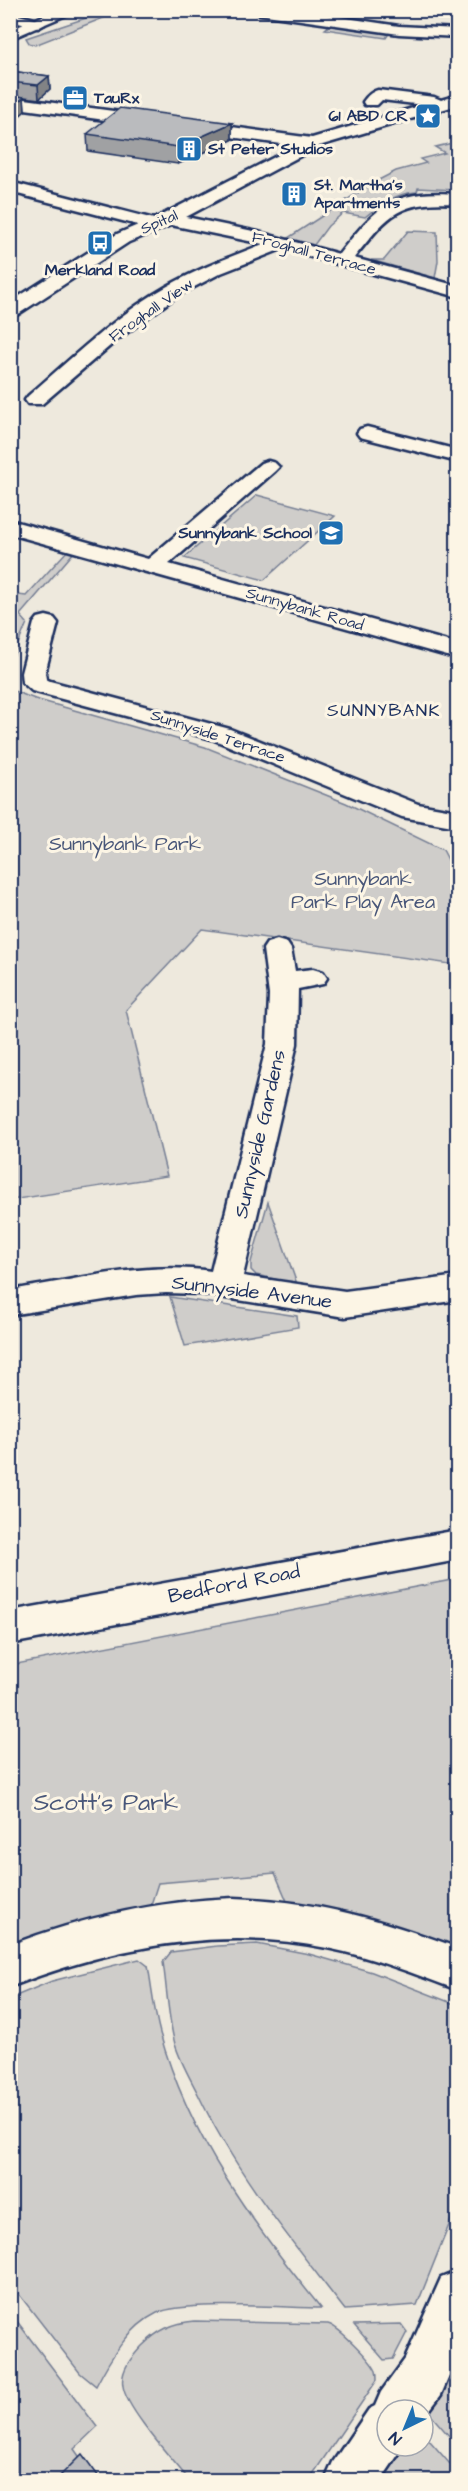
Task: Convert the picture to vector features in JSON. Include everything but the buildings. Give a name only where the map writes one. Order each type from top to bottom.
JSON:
[{"type":"street","points":[[10,35],[70,10]]},
{"type":"street","points":[[10,17],[38,24],[90,10]]},
{"type":"street","points":[[259,10],[399,30],[458,33]]},
{"type":"street","points":[[371,102],[378,95],[452,102]]},
{"type":"street","points":[[10,102],[313,143],[452,102]]},
{"type":"street","name":"Spital","points":[[10,310],[105,249],[313,143]]},
{"type":"street","points":[[10,187],[161,221]]},
{"type":"street","points":[[343,260],[374,224],[399,204],[419,198],[458,199]]},
{"type":"street","name":"Froghall Terrace","points":[[161,221],[282,243],[458,292]]},
{"type":"street","name":"Froghall View","points":[[35,400],[129,322],[180,287],[216,269],[282,243]]},
{"type":"street","points":[[367,433],[458,456]]},
{"type":"street","points":[[153,566],[268,467]]},
{"type":"street","name":"Sunnybank Road","points":[[10,527],[458,652]]},
{"type":"street","name":"Sunnyside Terrace","points":[[46,623],[33,673],[34,682],[41,686],[221,734],[411,811],[457,816]]},
{"type":"street","name":"Sunnyside Gardens","points":[[224,1286],[279,1060],[284,1017],[298,979],[277,949]]},
{"type":"street","name":"Sunnyside Avenue","points":[[10,1304],[152,1282],[184,1281],[345,1304],[458,1288]]},
{"type":"street","name":"Bedford Road","points":[[10,1628],[458,1545]]},
{"type":"street","points":[[10,1966],[57,1948],[153,1926],[202,1920],[255,1918],[310,1924],[376,1940],[458,1969]]},
{"type":"street","points":[[408,2398],[423,2377],[458,2295]]},
{"type":"street","points":[[351,2481],[375,2445]]},
{"type":"green space","points":[[107,11],[121,11],[35,45],[29,43],[26,38]]},
{"type":"green space","points":[[331,24],[385,32],[388,35],[386,38],[325,29]]},
{"type":"green space","points":[[457,142],[457,184],[451,184],[455,190],[418,188],[417,192],[402,194],[389,200],[365,217],[343,213],[328,226],[314,245],[288,238],[373,183],[396,171],[426,163],[420,159],[445,153],[435,147]]},
{"type":"green space","points":[[408,231],[437,232],[438,261],[435,278],[371,260],[384,260]]},
{"type":"green space","points":[[257,495],[335,516],[264,580],[184,558]]},
{"type":"green space","points":[[68,550],[75,551],[20,615],[27,623],[11,661],[11,594],[26,596]]},
{"type":"green space","name":"Sunnybank Park","points":[[11,690],[35,699],[205,747],[346,803],[443,850],[457,877],[457,965],[202,929],[126,1010],[167,1176],[11,1200]]},
{"type":"green space","points":[[268,1202],[297,1284],[256,1275],[251,1270],[251,1262]]},
{"type":"green space","points":[[170,1297],[297,1316],[298,1327],[185,1346]]},
{"type":"green space","name":"Scott's Park","points":[[457,1579],[457,1952],[352,1915],[287,1901],[275,1873],[158,1883],[149,1911],[11,1947],[11,1665]]},
{"type":"green space","points":[[257,1944],[309,1954],[372,1972],[457,2005],[457,2205],[417,2305],[345,2310],[285,2232],[229,2152],[182,2063],[169,2014],[163,1962],[171,1952]]},
{"type":"green space","points":[[139,1959],[148,1966],[158,2025],[172,2071],[206,2144],[248,2213],[321,2308],[212,2306],[171,2309],[157,2313],[129,2335],[96,2386],[80,2373],[11,2284],[11,1998],[52,1981]]},
{"type":"green space","points":[[10,2312],[97,2427],[74,2449],[96,2480],[11,2480]]},
{"type":"green space","points":[[195,2321],[328,2324],[347,2337],[373,2366],[377,2380],[309,2480],[189,2480],[141,2421],[132,2408],[123,2386],[123,2375],[128,2364],[142,2346],[160,2332],[172,2326]]},
{"type":"green space","points":[[401,2324],[407,2332],[393,2359],[384,2360],[354,2325]]},
{"type":"green space","points":[[457,2341],[457,2445],[435,2420],[435,2398],[427,2398]]},
{"type":"green space","points":[[435,2447],[457,2472],[457,2480],[372,2480],[386,2458],[435,2458]]},
{"type":"place","name":"TauRx","points":[[75,98]]},
{"type":"place","name":"61 ABD CR","points":[[428,116]]},
{"type":"place","name":"St Peter Studios","points":[[189,149]]},
{"type":"place","name":"St. Martha's Apartments","points":[[294,194]]},
{"type":"place","name":"Merkland Road","points":[[100,243]]},
{"type":"place","name":"Sunnybank School","points":[[331,533]]},
{"type":"district","name":"SUNNYBANK","points":[[384,710]]},
{"type":"park label","name":"Sunnybank Park Play Area","points":[[363,890]]}]
